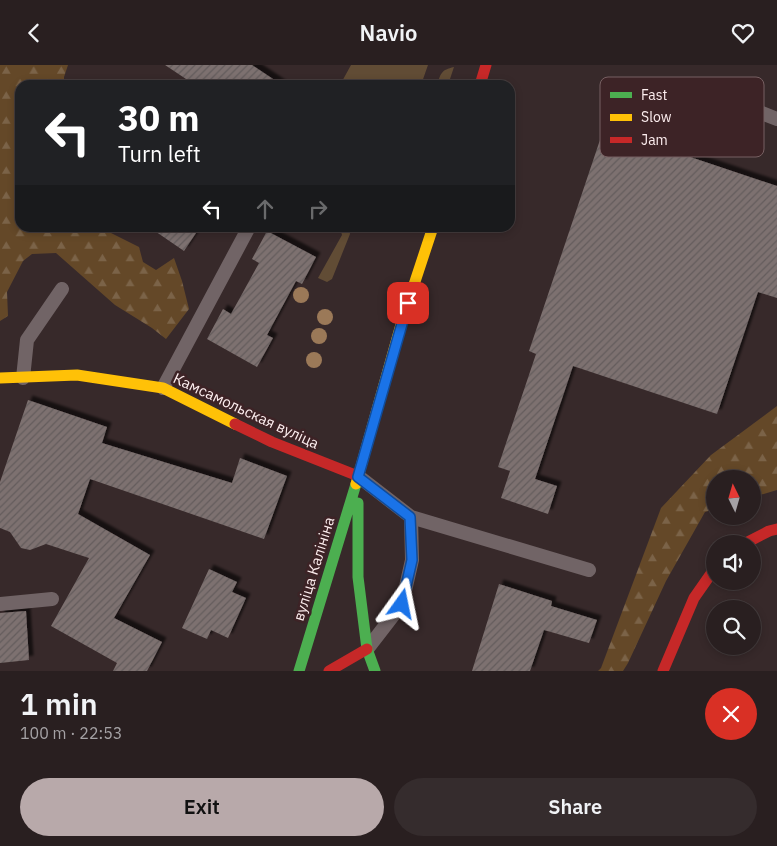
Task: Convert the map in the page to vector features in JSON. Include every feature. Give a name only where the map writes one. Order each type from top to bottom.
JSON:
[{"type":"main road","points":[[482,80],[486,65]]},
{"type":"main road","points":[[375,671],[368,649],[358,577],[358,477],[402,321],[431,232]]},
{"type":"main road","name":"Камсамольская вуліца","points":[[0,378],[77,375],[163,388],[272,442],[358,477]]},
{"type":"main road","name":"вуліца Калініна","points":[[299,671],[358,477]]},
{"type":"main road","points":[[761,535],[777,529]]},
{"type":"main road","points":[[663,671],[694,598],[706,581]]},
{"type":"main road","points":[[329,671],[368,649]]},
{"type":"lane","points":[[764,114],[777,119]]},
{"type":"lane","points":[[163,388],[245,232]]},
{"type":"lane","points":[[23,377],[27,340],[62,289]]},
{"type":"lane","points":[[358,477],[410,517],[589,569]]},
{"type":"lane","points":[[368,649],[402,604],[412,560],[410,517]]},
{"type":"lane","points":[[0,604],[52,599]]},
{"type":"shaded area","points":[[351,65],[428,65],[423,80],[343,80]]},
{"type":"shaded area","points":[[454,67],[450,80],[439,80],[442,73],[446,69]]},
{"type":"shaded area","points":[[341,232],[350,232],[332,279],[327,282],[318,278],[342,235]]},
{"type":"green space","points":[[0,65],[68,65],[64,80],[15,80],[15,232],[109,232],[139,247],[143,262],[156,270],[174,258],[189,309],[166,339],[115,305],[56,253],[32,254],[23,261],[7,292],[8,316],[0,321]]},
{"type":"green space","points":[[777,406],[777,490],[761,495],[761,470],[706,470],[706,512],[666,581],[628,663],[623,671],[598,671],[601,668],[661,508],[711,455]]},
{"type":"building","points":[[165,65],[252,65],[274,80],[188,80]]},
{"type":"building","points":[[600,140],[600,157],[690,157],[777,186],[777,298],[758,292],[717,414],[573,366],[535,479],[557,486],[548,514],[501,498],[510,471],[498,467],[536,354],[529,351]]},
{"type":"building","points":[[156,232],[197,232],[184,251]]},
{"type":"building","points":[[266,232],[316,257],[302,284],[296,281],[267,335],[273,338],[257,367],[207,339],[223,309],[231,314],[259,263],[252,259]]},
{"type":"building","points":[[28,400],[107,427],[102,443],[232,483],[240,458],[287,476],[264,539],[90,479],[78,514],[150,555],[114,618],[162,642],[147,671],[113,671],[117,663],[51,626],[89,558],[46,544],[30,550],[21,548],[10,532],[0,528],[0,482]]},
{"type":"building","points":[[209,569],[237,582],[232,592],[246,598],[228,638],[211,630],[207,639],[182,628]]},
{"type":"building","points":[[499,584],[552,601],[551,606],[597,620],[589,643],[544,630],[530,671],[472,671]]},
{"type":"building","points":[[26,611],[29,660],[0,663],[0,613]]},
{"type":"traffic: fast","points":[[299,671],[356,484]]},
{"type":"traffic: fast","points":[[358,503],[358,577],[367,649],[375,671]]},
{"type":"traffic: slow","points":[[356,484],[402,321],[431,232]]},
{"type":"traffic: slow","points":[[0,378],[77,375],[163,388],[235,424]]},
{"type":"traffic: jam","points":[[482,80],[486,65]]},
{"type":"traffic: jam","points":[[235,424],[272,442],[358,476]]},
{"type":"traffic: jam","points":[[761,535],[777,529]]},
{"type":"traffic: jam","points":[[663,671],[694,598],[706,581]]},
{"type":"traffic: jam","points":[[329,671],[367,649]]},
{"type":"route","points":[[402,604],[412,560],[410,517],[358,477],[408,303]]}]
